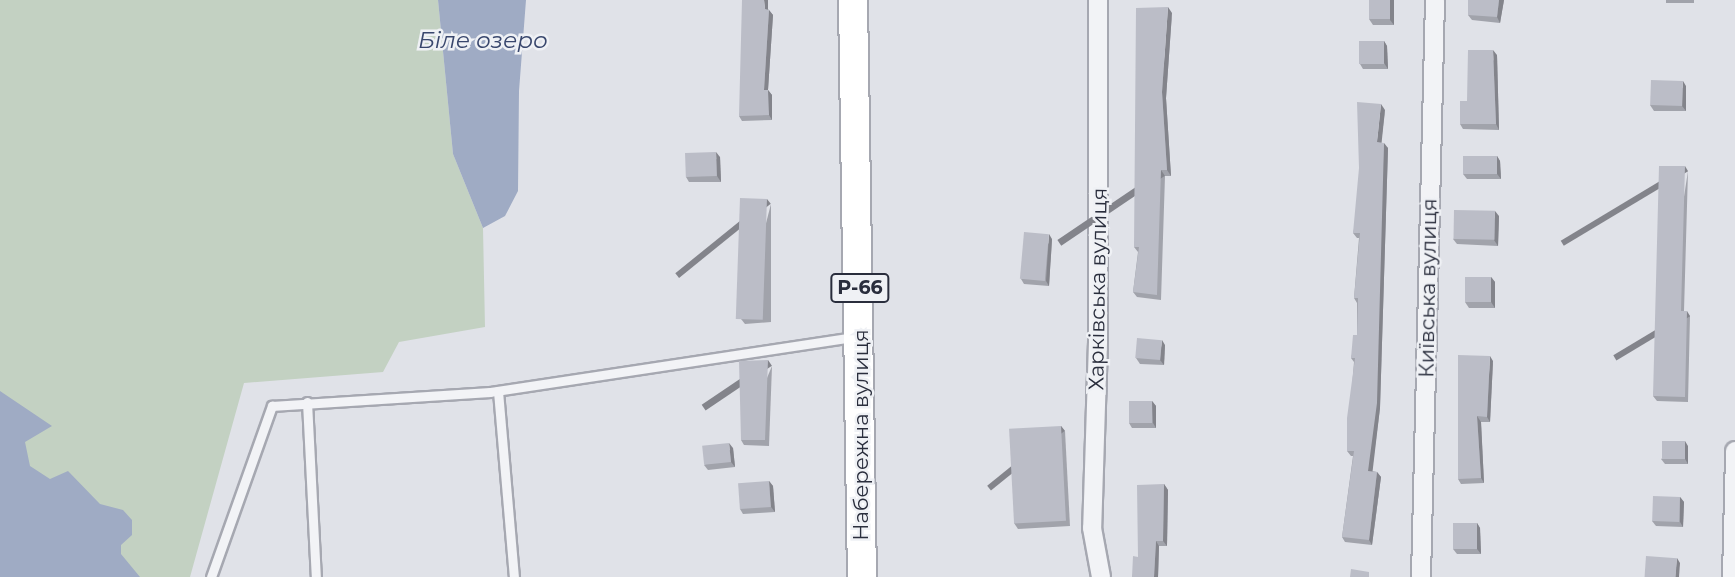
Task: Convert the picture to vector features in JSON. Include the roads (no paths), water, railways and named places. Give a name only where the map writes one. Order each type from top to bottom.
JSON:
[{"type":"main road","name":"Набережна вулиця","points":[[853,0],[861,337],[862,577]]},
{"type":"street","name":"Харківська вулиця","points":[[1098,0],[1098,329],[1092,528],[1101,577]]},
{"type":"street","name":"Київська вулиця","points":[[1421,577],[1435,0]]},
{"type":"street","points":[[1732,577],[1735,452]]},
{"type":"lane","points":[[211,577],[272,405],[498,391],[861,337]]},
{"type":"lane","points":[[498,391],[514,577]]},
{"type":"lane","points":[[307,401],[316,577]]},
{"type":"water","name":"Біле озеро","points":[[438,0],[526,0],[519,91],[518,191],[505,216],[483,228],[453,154]]},
{"type":"water","points":[[0,391],[52,426],[25,442],[30,466],[50,479],[68,471],[100,504],[123,510],[132,520],[132,535],[121,545],[121,554],[140,577],[0,577]]}]
